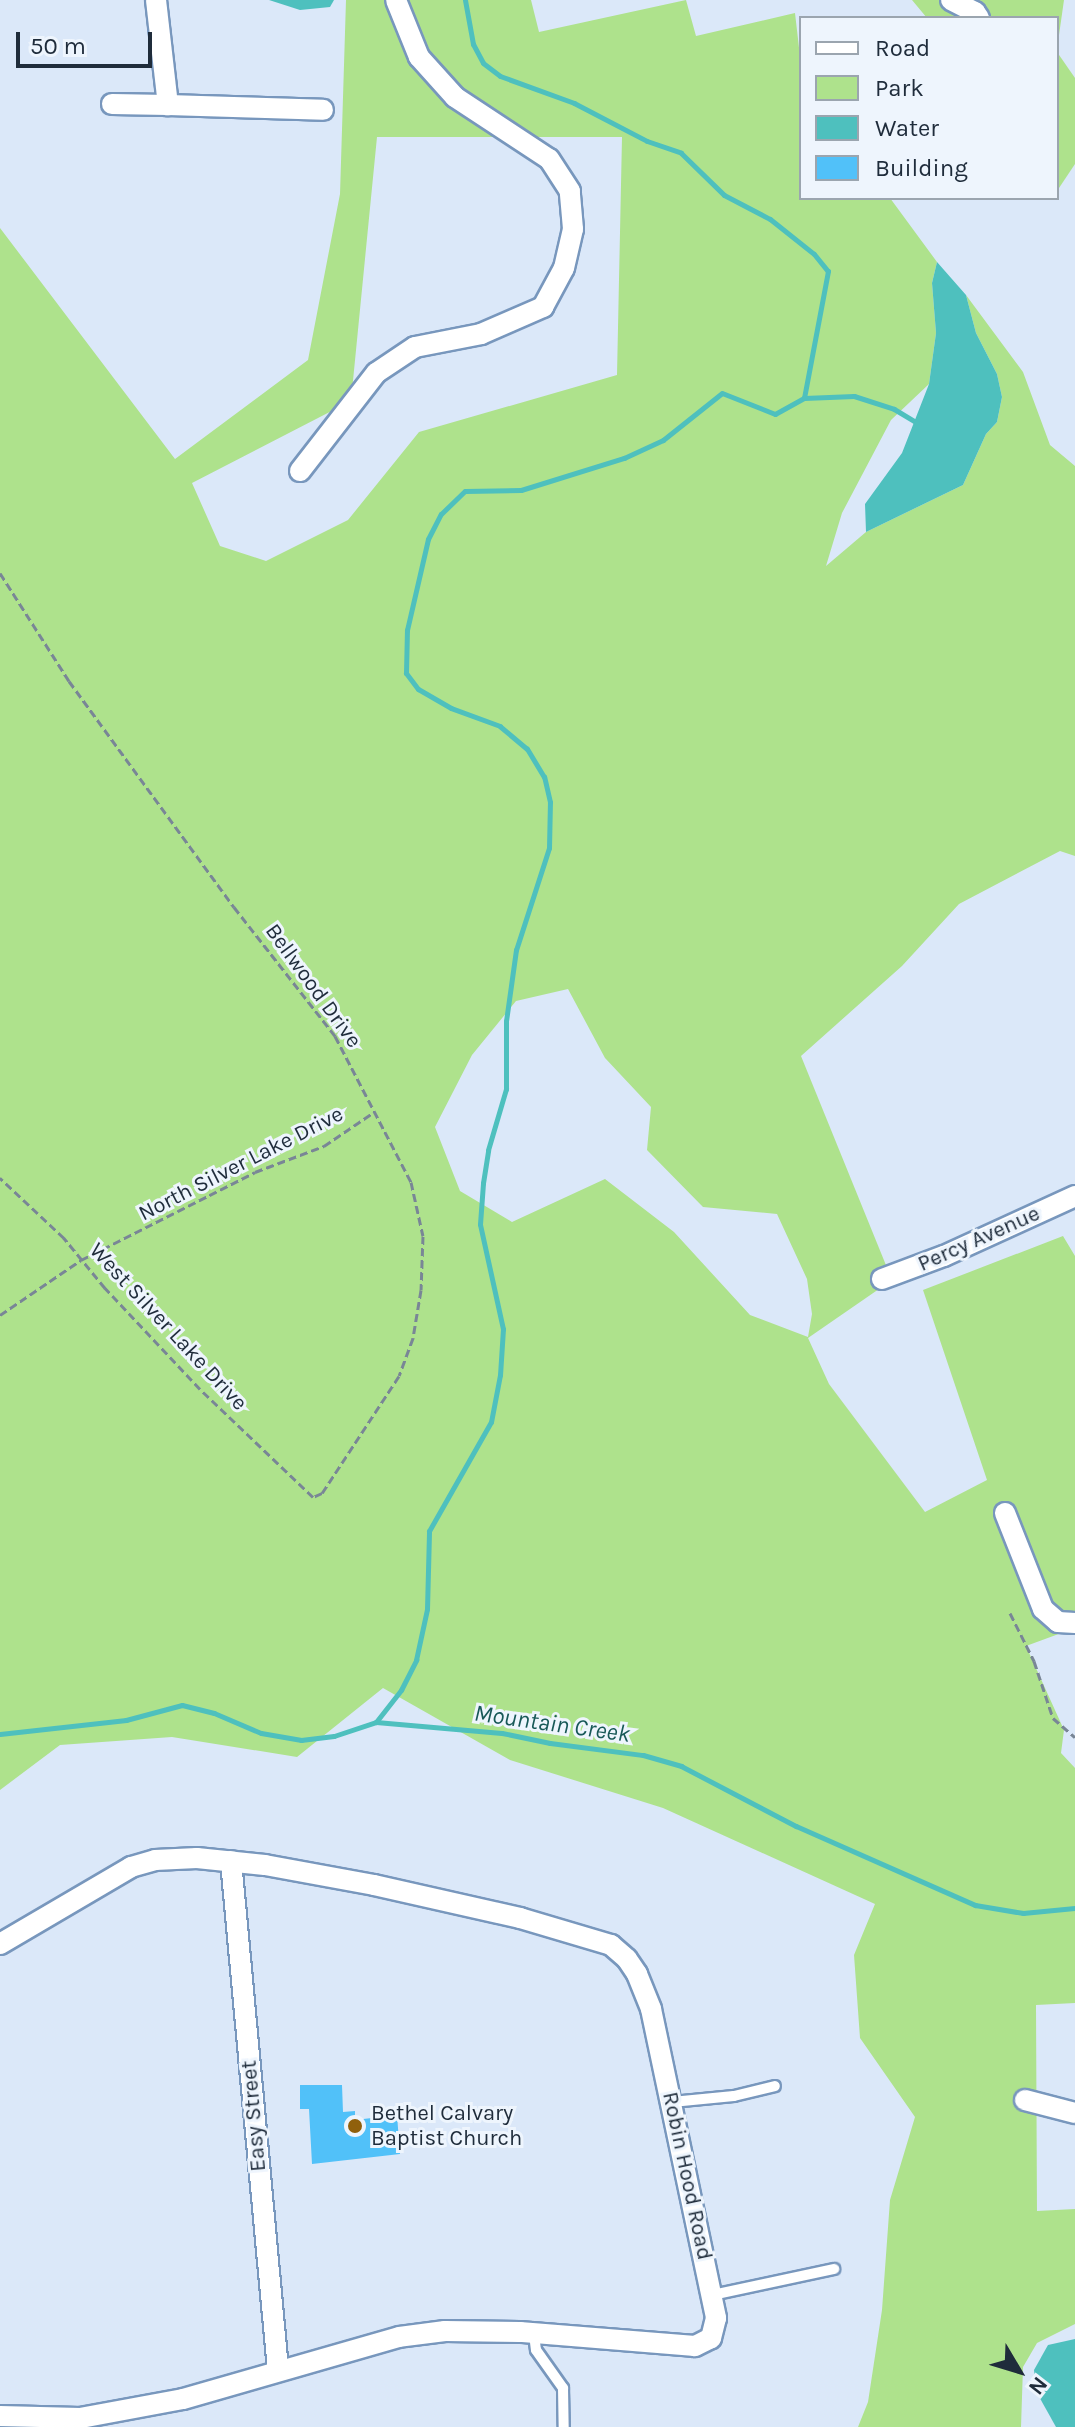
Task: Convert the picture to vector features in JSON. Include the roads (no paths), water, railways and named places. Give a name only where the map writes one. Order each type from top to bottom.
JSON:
[{"type":"street","points":[[156,0],[168,105]]},
{"type":"street","points":[[300,471],[376,373],[415,347],[481,334],[543,307],[564,268],[573,229],[570,191],[549,159],[455,97],[419,57],[396,0]]},
{"type":"street","points":[[951,0],[978,16]]},
{"type":"street","points":[[112,104],[323,110]]},
{"type":"street","name":"Percy Avenue","points":[[882,1279],[944,1256],[1075,1196]]},
{"type":"street","points":[[1005,1513],[1043,1609],[1058,1622],[1075,1623]]},
{"type":"street","name":"Robin Hood Road","points":[[0,1944],[131,1867],[155,1860],[197,1858],[231,1861],[388,1889],[535,1922],[611,1945],[627,1959],[637,1974],[651,2009],[712,2295],[715,2332],[704,2343],[695,2346],[445,2331],[399,2337],[183,2399],[80,2418],[0,2416]]},
{"type":"street","name":"Easy Street","points":[[231,1861],[278,2370]]},
{"type":"street","points":[[1025,2100],[1075,2113]]},
{"type":"lane","points":[[672,2102],[734,2096],[775,2086]]},
{"type":"lane","points":[[712,2295],[834,2269]]},
{"type":"lane","points":[[534,2334],[536,2350],[563,2388],[564,2427]]},
{"type":"water","points":[[269,0],[334,0],[330,7],[300,10]]},
{"type":"water","points":[[937,262],[966,295],[976,333],[997,374],[1002,397],[997,422],[986,434],[963,485],[866,532],[865,504],[902,453],[929,384],[936,333],[932,283]]},
{"type":"water","points":[[1075,2339],[1075,2427],[1056,2427],[1037,2393],[1034,2370],[1048,2345]]},
{"type":"waterway","points":[[465,0],[473,44],[483,63],[500,76],[574,103],[647,141],[681,153],[724,195],[770,219],[814,254],[828,271],[804,398]]},
{"type":"waterway","points":[[376,1722],[401,1690],[416,1660],[427,1609],[429,1531],[491,1422],[500,1375],[503,1329],[480,1224],[483,1183],[488,1150],[506,1089],[506,1021],[516,950],[549,848],[550,802],[544,777],[527,749],[500,726],[451,708],[418,689],[406,673],[407,630],[428,539],[441,514],[465,491],[521,490],[624,458],[663,440],[722,393],[775,414],[804,398],[854,396],[894,409],[916,422]]},
{"type":"waterway","name":"Mountain Creek","points":[[0,1734],[126,1720],[182,1705],[214,1713],[261,1733],[301,1740],[334,1736],[376,1722],[502,1733],[550,1743],[643,1755],[681,1766],[796,1826],[975,1905],[1023,1913],[1075,1908]]},
{"type":"place","name":"Bethel Calvary Baptist Church","points":[[355,2126]]}]
